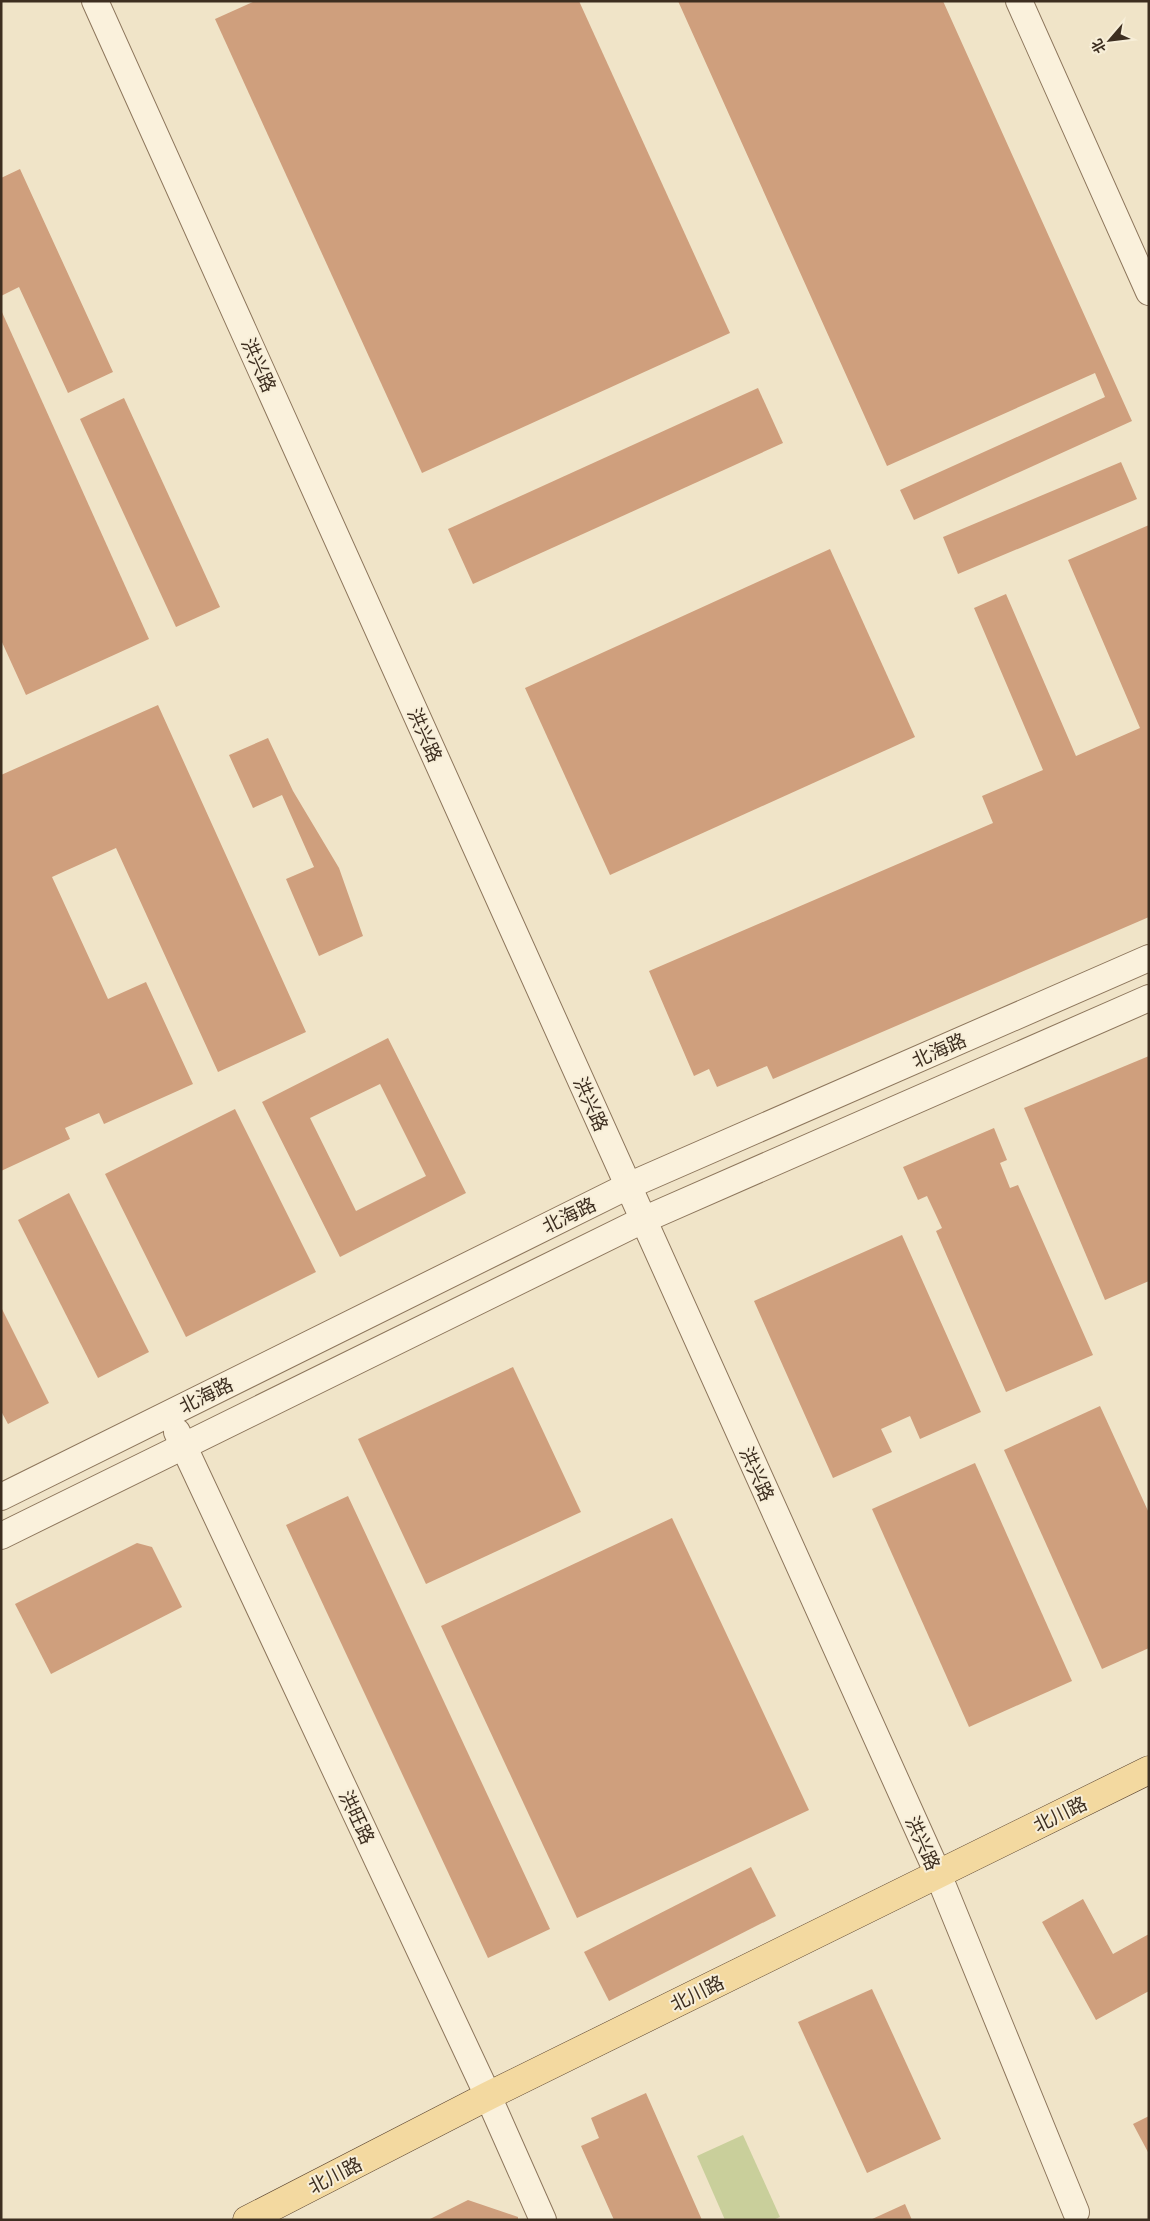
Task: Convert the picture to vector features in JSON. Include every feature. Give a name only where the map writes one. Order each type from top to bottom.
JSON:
[{"type":"main road","name":"北川路","points":[[247,2220],[488,2096],[1149,1770]]},
{"type":"street","name":"洪兴路","points":[[95,1],[938,1874],[1076,2212]]},
{"type":"street","points":[[1019,1],[1149,292]]},
{"type":"street","name":"北海路","points":[[1,1497],[628,1186],[1149,958]]},
{"type":"street","name":"北海路","points":[[1,1536],[643,1220],[1149,998]]},
{"type":"street","name":"洪旺路","points":[[169,1414],[488,2096],[543,2220]]},
{"type":"green space","points":[[743,2135],[780,2217],[773,2220],[725,2220],[697,2156]]},
{"type":"building","points":[[255,1],[579,1],[730,333],[422,473],[215,19]]},
{"type":"building","points":[[678,1],[943,1],[1132,421],[914,520],[900,490],[1105,397],[1095,373],[887,466]]},
{"type":"building","points":[[20,169],[113,372],[68,393],[19,287],[1,296],[1,178]]},
{"type":"building","points":[[1,310],[149,639],[26,695],[1,640]]},
{"type":"building","points":[[758,388],[783,443],[473,584],[448,529]]},
{"type":"building","points":[[124,398],[220,607],[176,627],[80,419]]},
{"type":"building","points":[[1121,462],[1137,499],[958,574],[943,537]]},
{"type":"building","points":[[1149,525],[1149,917],[773,1079],[767,1066],[717,1087],[709,1069],[694,1076],[649,971],[993,823],[982,796],[1043,770],[974,608],[1006,594],[1076,756],[1140,728],[1068,560]]},
{"type":"building","points":[[830,549],[915,737],[610,875],[525,688]]},
{"type":"building","points":[[158,705],[306,1032],[218,1072],[116,848],[52,877],[108,999],[146,982],[193,1084],[104,1124],[99,1113],[65,1128],[70,1139],[1,1171],[1,775]]},
{"type":"building","points":[[268,738],[293,791],[339,868],[363,936],[319,956],[286,879],[314,867],[282,795],[253,808],[229,755]]},
{"type":"building","points":[[388,1038],[466,1193],[340,1257],[262,1102]],"holes":[[[380,1084],[426,1176],[356,1211],[310,1118]]]},
{"type":"building","points":[[1149,1056],[1149,1281],[1105,1300],[1024,1108]]},
{"type":"building","points":[[235,1109],[316,1272],[186,1337],[105,1174]]},
{"type":"building","points":[[994,1128],[1007,1160],[1000,1163],[1010,1188],[1018,1185],[1093,1355],[1006,1392],[936,1231],[942,1228],[927,1196],[918,1200],[903,1167]]},
{"type":"building","points":[[69,1193],[149,1352],[98,1378],[18,1220]]},
{"type":"building","points":[[902,1235],[981,1412],[920,1439],[910,1416],[881,1429],[892,1452],[833,1478],[754,1301]]},
{"type":"building","points":[[1,1307],[49,1403],[8,1424],[1,1411]]},
{"type":"building","points":[[513,1367],[581,1512],[426,1584],[358,1439]]},
{"type":"building","points":[[1100,1406],[1149,1513],[1149,1648],[1102,1669],[1004,1450]]},
{"type":"building","points":[[975,1463],[1072,1681],[969,1727],[872,1509]]},
{"type":"building","points":[[348,1496],[550,1929],[488,1958],[286,1525]]},
{"type":"building","points":[[672,1518],[809,1810],[577,1918],[441,1626]]},
{"type":"building","points":[[137,1543],[152,1547],[182,1607],[51,1674],[15,1604]]},
{"type":"building","points":[[751,1867],[776,1916],[609,2001],[584,1952]]},
{"type":"building","points":[[1083,1899],[1113,1954],[1149,1934],[1149,1991],[1096,2020],[1042,1922]]},
{"type":"building","points":[[872,1989],[941,2139],[867,2173],[798,2022]]},
{"type":"building","points":[[646,2093],[702,2220],[614,2220],[581,2146],[599,2138],[591,2118]]},
{"type":"building","points":[[1149,2116],[1149,2154],[1133,2124]]},
{"type":"building","points":[[468,2200],[518,2217],[518,2220],[428,2220]]},
{"type":"building","points":[[905,2204],[912,2220],[870,2220]]}]
